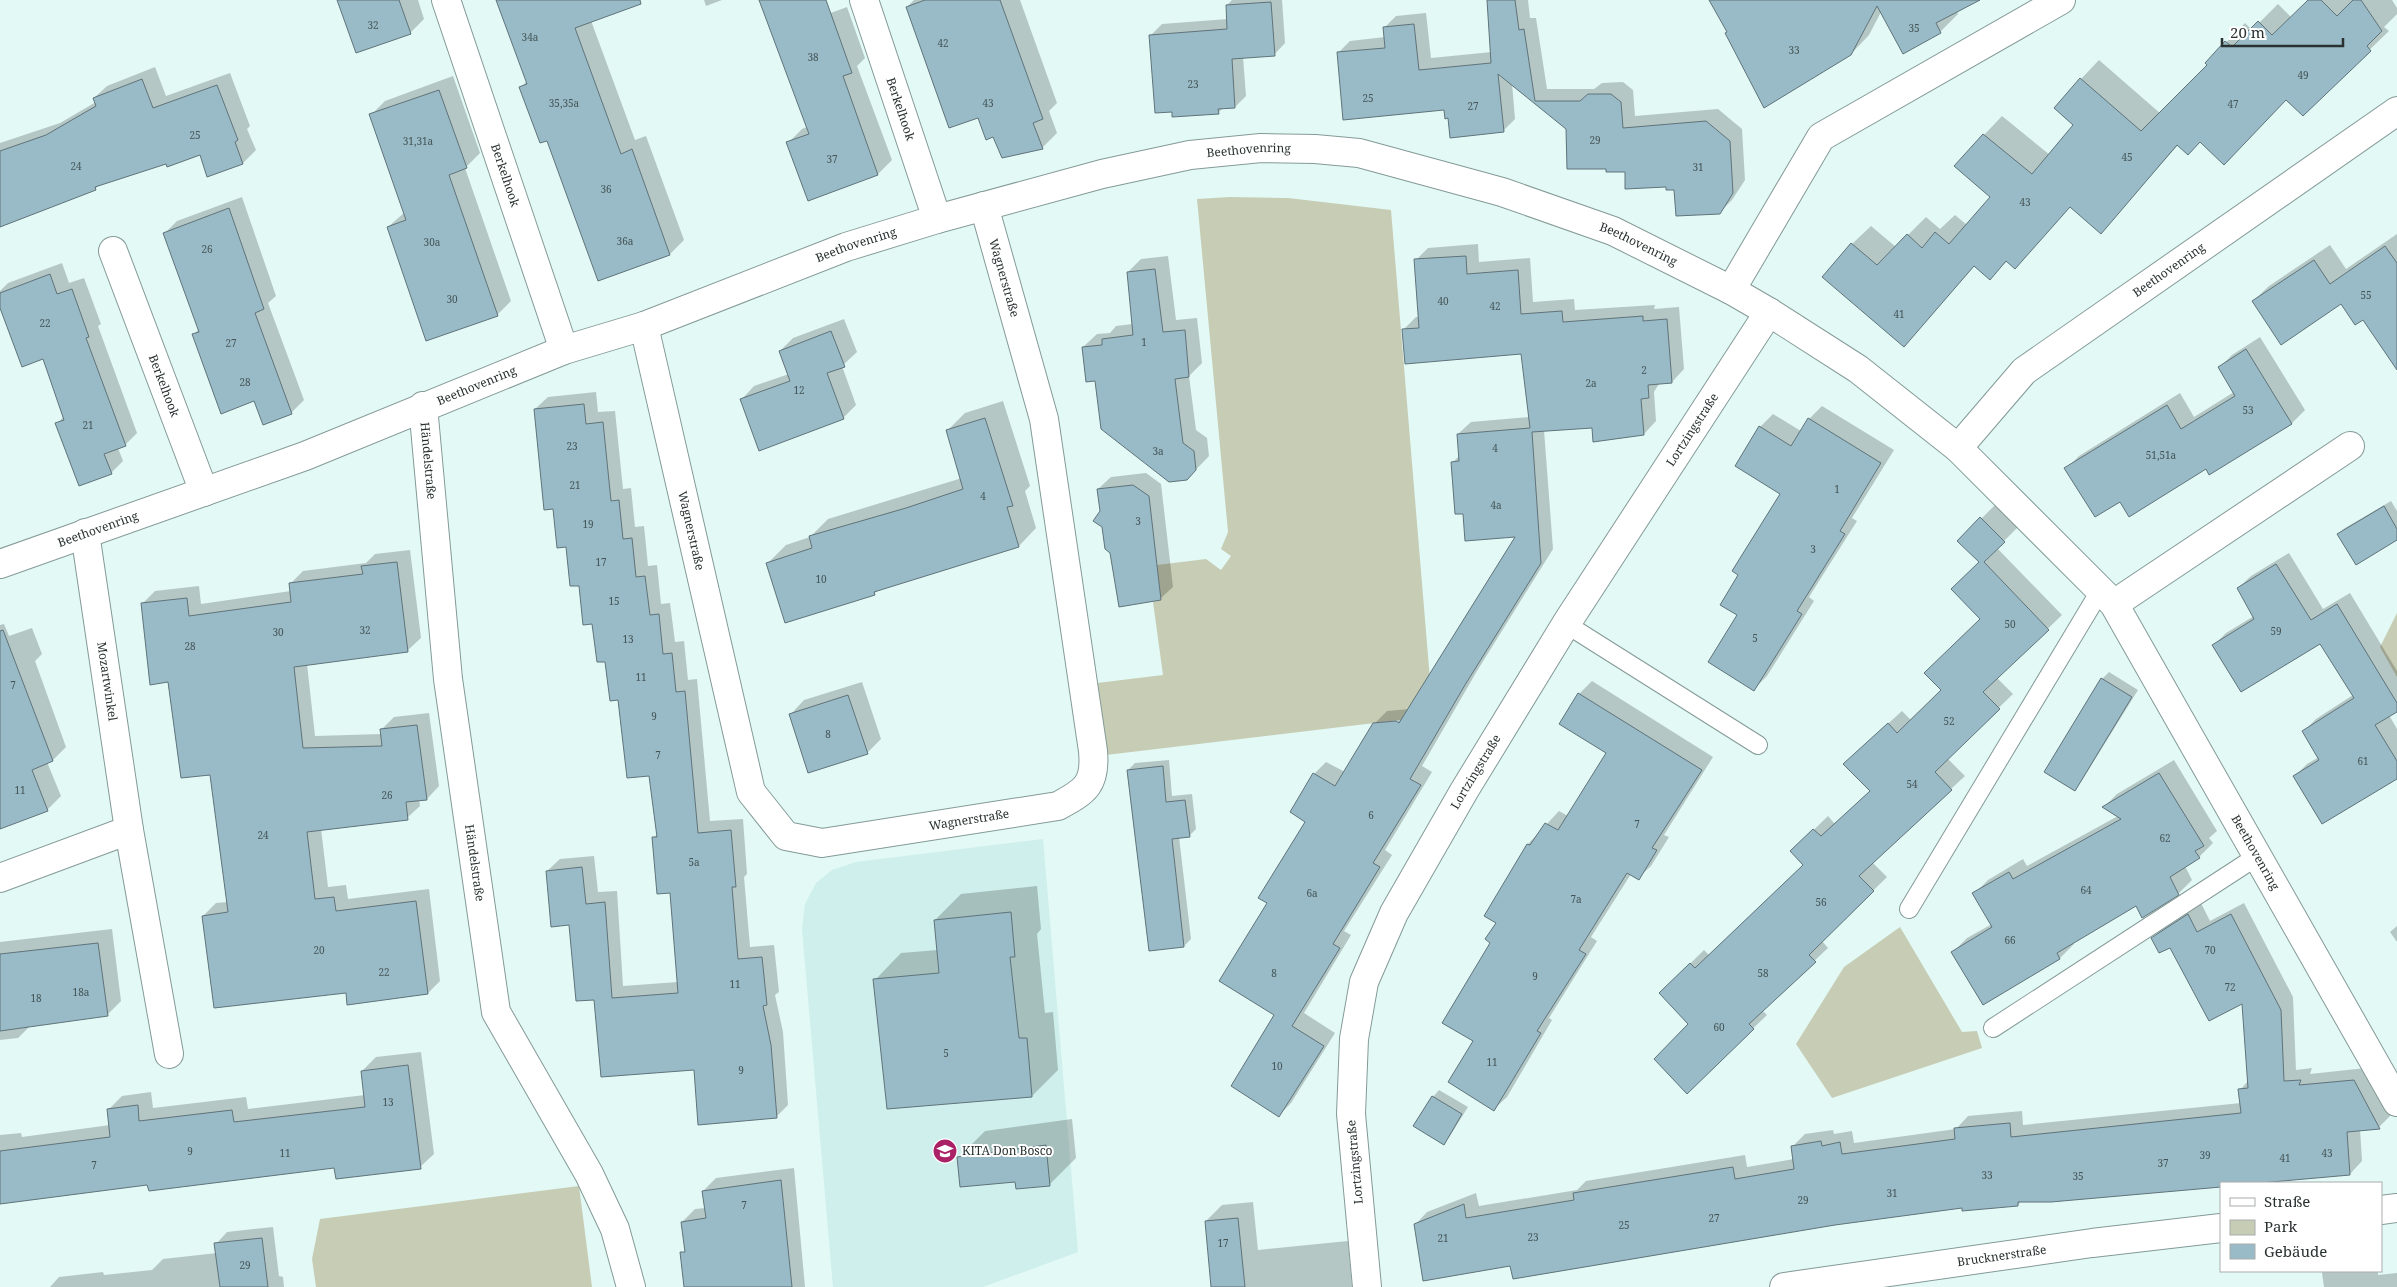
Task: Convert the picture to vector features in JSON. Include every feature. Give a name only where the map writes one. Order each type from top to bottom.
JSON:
[{"type":"street","name":"Berkelhook","points":[[446,0],[564,350]]},
{"type":"street","name":"Berkelhook","points":[[864,0],[937,219]]},
{"type":"street","points":[[1731,290],[1821,137],[2061,0]]},
{"type":"street","name":"Beethovenring","points":[[1958,448],[2024,371],[2397,112]]},
{"type":"street","name":"Beethovenring","points":[[0,564],[305,456],[422,406],[564,350],[644,326],[846,247],[937,219],[1102,174],[1190,155],[1261,148],[1315,149],[1359,153],[1502,192],[1614,231],[1731,290],[1769,312],[1858,369],[1958,448],[2107,598],[2397,1102]]},
{"type":"street","name":"Wagnerstraße","points":[[644,326],[751,792],[786,836],[822,843],[1058,806],[1080,794],[1094,774],[1093,751],[1044,419],[984,206]]},
{"type":"street","name":"Berkelhook","points":[[113,250],[204,492]]},
{"type":"street","name":"Lortzingstraße","points":[[1367,1287],[1351,1114],[1354,1039],[1364,982],[1394,913],[1464,791],[1566,624],[1769,312]]},
{"type":"street","name":"Händelstraße","points":[[422,406],[448,679],[496,1012],[589,1174],[614,1229],[631,1287]]},
{"type":"street","points":[[2107,598],[2350,446]]},
{"type":"street","name":"Mozartwinkel","points":[[85,533],[129,830],[169,1054]]},
{"type":"street","points":[[0,878],[129,830]]},
{"type":"street","points":[[2382,1210],[2397,1208]]},
{"type":"street","name":"Brucknerstraße","points":[[1795,1286],[2092,1243],[2220,1228]]},
{"type":"lane","points":[[1909,909],[2107,598]]},
{"type":"lane","points":[[1566,624],[1758,745]]},
{"type":"lane","points":[[1993,1028],[2256,857]]},
{"type":"shaded area","name":"KITA Don Bosco","points":[[1043,839],[1078,1252],[983,1287],[833,1287],[802,929],[805,904],[816,883],[832,870],[856,862]]},
{"type":"green space","points":[[1230,197],[1288,198],[1391,210],[1433,716],[1106,755],[1097,683],[1163,675],[1153,602],[1161,600],[1159,583],[1149,566],[1206,559],[1221,570],[1231,556],[1221,549],[1228,532],[1197,199]]},
{"type":"green space","points":[[2397,613],[2397,677],[2380,647]]},
{"type":"green space","points":[[1900,927],[1962,1032],[1977,1031],[1982,1048],[1832,1098],[1796,1044],[1844,967]]},
{"type":"green space","points":[[579,1186],[592,1287],[316,1287],[312,1259],[320,1219]]},
{"type":"building","points":[[337,0],[399,0],[411,34],[356,53]]},
{"type":"building","points":[[496,0],[640,0],[641,4],[575,28],[621,154],[632,149],[670,255],[598,281],[547,141],[540,143],[519,87],[527,84]]},
{"type":"building","points":[[759,0],[826,0],[852,73],[843,76],[878,175],[808,201],[786,142],[809,134]]},
{"type":"building","points":[[925,0],[1000,0],[1043,119],[1033,123],[1043,149],[1002,158],[993,137],[986,140],[978,118],[949,128],[906,7]]},
{"type":"building","points":[[1487,0],[1515,0],[1519,30],[1524,29],[1535,101],[1580,101],[1588,94],[1611,94],[1621,102],[1623,128],[1706,121],[1730,141],[1733,193],[1720,214],[1676,216],[1674,190],[1666,190],[1666,187],[1625,189],[1625,172],[1606,172],[1606,169],[1567,169],[1566,129],[1498,74],[1504,132],[1450,138],[1448,118],[1445,119],[1444,110],[1343,120],[1337,52],[1385,48],[1383,27],[1414,24],[1419,70],[1491,63]]},
{"type":"building","points":[[1709,0],[1980,0],[1936,23],[1941,33],[1903,54],[1877,6],[1851,55],[1764,108],[1725,33],[1727,32]]},
{"type":"building","points":[[2308,0],[2321,0],[2337,16],[2353,0],[2361,0],[2382,31],[2367,46],[2371,51],[2303,116],[2286,100],[2224,165],[2200,142],[2188,155],[2177,145],[2101,234],[2070,207],[2015,269],[2006,261],[1990,280],[1974,266],[1904,347],[1822,277],[1851,243],[1877,265],[1907,234],[1922,248],[1935,232],[1949,244],[1990,197],[1954,166],[1983,134],[2032,174],[2073,125],[2054,108],[2080,78],[2141,131],[2207,65],[2205,63],[2225,41],[2232,47],[2258,21],[2272,35]]},
{"type":"building","points":[[1271,2],[1275,56],[1232,59],[1235,108],[1218,109],[1219,114],[1172,117],[1172,112],[1155,113],[1149,35],[1227,29],[1226,5]]},
{"type":"building","points":[[142,79],[153,108],[217,85],[238,140],[235,142],[243,164],[207,177],[200,155],[167,167],[166,164],[95,187],[96,190],[0,227],[0,151],[46,135],[96,106],[93,98]]},
{"type":"building","points":[[439,90],[467,168],[449,175],[498,316],[426,341],[387,227],[406,220],[369,114]]},
{"type":"building","points":[[229,208],[264,309],[255,313],[292,414],[263,425],[254,401],[221,414],[192,334],[199,332],[163,233]]},
{"type":"building","points":[[2385,246],[2397,263],[2397,370],[2363,320],[2355,325],[2341,304],[2281,345],[2252,301],[2314,260],[2330,284]]},
{"type":"building","points":[[1466,256],[1467,274],[1518,270],[1521,314],[1562,311],[1563,322],[1643,316],[1643,321],[1667,319],[1672,383],[1648,385],[1649,398],[1641,399],[1644,435],[1593,442],[1592,428],[1532,432],[1541,563],[1465,685],[1410,779],[1421,785],[1373,863],[1380,867],[1333,944],[1340,948],[1292,1026],[1324,1046],[1279,1117],[1231,1086],[1274,1015],[1219,981],[1267,903],[1258,898],[1305,822],[1290,812],[1313,773],[1335,786],[1373,723],[1396,721],[1399,723],[1515,537],[1465,541],[1463,514],[1455,514],[1451,462],[1459,461],[1457,434],[1530,428],[1521,354],[1405,364],[1402,329],[1419,328],[1414,259]]},
{"type":"building","points":[[1155,269],[1163,332],[1185,330],[1189,377],[1175,379],[1183,443],[1194,451],[1196,470],[1187,480],[1169,482],[1101,429],[1095,381],[1086,382],[1082,347],[1102,345],[1102,339],[1133,335],[1127,272]]},
{"type":"building","points":[[50,274],[57,294],[72,289],[89,337],[86,338],[126,446],[104,454],[112,474],[79,486],[55,423],[64,420],[43,359],[22,367],[0,308],[0,293]]},
{"type":"building","points":[[831,331],[845,367],[827,373],[844,419],[759,451],[740,399],[790,381],[779,351]]},
{"type":"building","points":[[2246,349],[2292,424],[2209,475],[2206,469],[2129,517],[2120,502],[2095,517],[2064,468],[2167,405],[2181,429],[2235,396],[2218,367]]},
{"type":"building","points":[[584,404],[586,424],[603,422],[611,501],[619,500],[623,539],[632,538],[636,577],[645,576],[650,615],[659,614],[663,654],[672,653],[676,692],[685,691],[698,833],[731,830],[736,887],[732,887],[738,959],[762,957],[767,1005],[763,1006],[771,1045],[777,1118],[698,1125],[694,1070],[601,1077],[594,1000],[576,1001],[569,925],[551,927],[546,871],[582,867],[586,904],[605,902],[612,998],[678,993],[670,893],[657,894],[652,837],[657,837],[649,776],[627,778],[618,700],[610,701],[605,662],[597,662],[592,624],[583,625],[579,586],[570,586],[566,547],[557,548],[553,509],[544,510],[534,409]]},
{"type":"building","points":[[985,418],[1013,506],[1007,507],[1019,547],[874,592],[875,595],[785,623],[766,563],[812,548],[809,536],[906,508],[963,489],[946,430]]},
{"type":"building","points":[[1808,418],[1881,463],[1840,531],[1845,534],[1797,611],[1802,614],[1754,691],[1708,662],[1737,615],[1720,605],[1738,575],[1732,571],[1780,494],[1735,466],[1759,426],[1791,446]]},
{"type":"building","points":[[1133,485],[1149,496],[1161,600],[1119,607],[1110,553],[1105,549],[1102,527],[1093,521],[1100,511],[1097,489]]},
{"type":"building","points":[[2384,506],[2397,529],[2397,540],[2356,565],[2337,534]]},
{"type":"building","points":[[1980,517],[2005,542],[1984,562],[2049,630],[1983,692],[2000,709],[1935,772],[1952,790],[1859,876],[1874,891],[1809,955],[1816,962],[1749,1024],[1754,1029],[1687,1094],[1654,1059],[1688,1024],[1659,993],[1690,963],[1695,968],[1803,865],[1790,851],[1813,829],[1821,836],[1870,791],[1843,764],[1888,723],[1897,733],[1941,690],[1924,673],[1980,619],[1951,589],[1979,562],[1957,541]]},
{"type":"building","points":[[397,562],[408,652],[294,667],[303,748],[382,746],[380,729],[417,725],[427,800],[406,802],[408,820],[307,832],[315,899],[334,897],[336,911],[416,901],[428,994],[347,1005],[346,993],[214,1008],[202,916],[228,912],[210,775],[181,778],[168,682],[150,685],[141,603],[187,598],[189,616],[291,602],[289,583],[363,574],[361,566]]},
{"type":"building","points":[[2276,564],[2311,620],[2337,604],[2397,703],[2397,712],[2375,725],[2397,761],[2397,779],[2322,824],[2293,776],[2319,760],[2302,731],[2354,698],[2320,644],[2241,692],[2212,645],[2254,619],[2237,588]]},
{"type":"building","points":[[3,630],[53,761],[32,770],[48,811],[0,829],[0,631]]},
{"type":"building","points":[[2101,678],[2132,697],[2075,791],[2044,772]]},
{"type":"building","points":[[1578,693],[1702,770],[1652,848],[1657,850],[1639,880],[1627,873],[1579,950],[1586,954],[1537,1031],[1541,1033],[1494,1111],[1448,1082],[1473,1041],[1442,1023],[1490,943],[1485,939],[1496,923],[1484,916],[1527,844],[1530,845],[1545,823],[1558,830],[1606,753],[1559,724]]},
{"type":"building","points":[[848,695],[868,754],[808,773],[789,714]]},
{"type":"building","points":[[1163,766],[1166,802],[1185,800],[1190,837],[1172,839],[1184,947],[1149,951],[1127,770]]},
{"type":"building","points":[[2159,773],[2204,846],[2195,851],[2200,858],[2170,877],[2179,895],[2142,918],[2136,906],[2057,953],[2060,959],[1983,1005],[1951,952],[1992,927],[1972,893],[2009,872],[2013,879],[2121,819],[2102,807]]},
{"type":"building","points":[[1011,912],[1015,957],[1010,957],[1019,1038],[1027,1038],[1032,1097],[887,1109],[873,979],[939,973],[934,920]]},
{"type":"building","points":[[2188,914],[2197,932],[2231,914],[2281,1010],[2284,1081],[2301,1080],[2299,1085],[2354,1080],[2380,1129],[2347,1132],[2350,1175],[2271,1182],[2220,1182],[2220,1187],[2051,1202],[2018,1202],[2018,1206],[1962,1211],[1962,1208],[1835,1225],[1513,1279],[1510,1266],[1423,1281],[1414,1224],[1464,1204],[1466,1218],[1574,1200],[1573,1193],[1733,1167],[1735,1179],[1794,1169],[1791,1146],[1821,1141],[1822,1146],[1840,1142],[1842,1154],[1955,1139],[1954,1128],[2010,1123],[2011,1137],[2241,1113],[2238,1089],[2248,1088],[2242,1004],[2209,1021],[2170,948],[2159,953],[2151,938]]},
{"type":"building","points":[[98,943],[108,1016],[0,1031],[0,954]]},
{"type":"building","points":[[408,1065],[421,1169],[336,1179],[334,1168],[149,1191],[147,1185],[0,1204],[0,1151],[110,1137],[107,1109],[138,1105],[139,1121],[232,1110],[234,1122],[365,1107],[361,1071]]},
{"type":"building","points":[[1432,1096],[1462,1114],[1444,1145],[1413,1126]]},
{"type":"building","points":[[1046,1145],[1050,1186],[1016,1189],[1015,1182],[960,1187],[957,1157]]},
{"type":"building","points":[[781,1180],[792,1287],[684,1287],[680,1252],[685,1252],[681,1222],[706,1218],[702,1191]]},
{"type":"building","points":[[1238,1218],[1245,1287],[1211,1287],[1205,1221]]},
{"type":"building","points":[[262,1238],[268,1287],[220,1287],[214,1243]]},
{"type":"place","name":"KITA Don Bosco","points":[[945,1151]]}]
